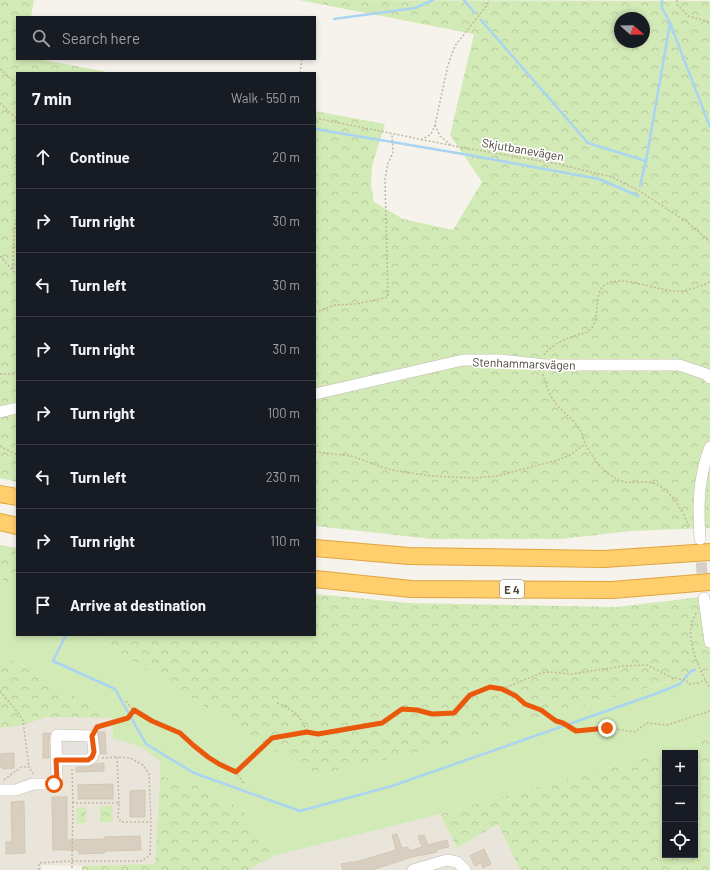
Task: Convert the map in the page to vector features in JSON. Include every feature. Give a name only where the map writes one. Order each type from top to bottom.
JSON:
[{"type":"highway","points":[[0,494],[16,498]]},
{"type":"highway","points":[[0,522],[16,526]]},
{"type":"highway","points":[[316,548],[409,556],[604,559],[710,552]]},
{"type":"highway","name":"E 4","points":[[316,579],[411,589],[612,590],[710,582]]},
{"type":"street","name":"Stenhammarsvägen","points":[[316,394],[463,360],[502,360],[545,365],[679,365],[706,374],[710,378]]},
{"type":"street","points":[[0,412],[16,408]]},
{"type":"street","points":[[700,540],[698,515],[699,490],[706,457],[710,447]]},
{"type":"street","points":[[704,598],[710,642]]},
{"type":"street","points":[[0,790],[16,790],[33,784],[54,784],[57,779],[56,760],[56,739],[57,735],[92,736],[94,752],[92,757],[88,760],[56,760]]},
{"type":"street","points":[[414,870],[447,860],[457,862],[464,870]]},
{"type":"path","points":[[421,140],[431,134],[435,125],[448,65],[455,46],[484,9],[489,0]]},
{"type":"path","points":[[677,0],[677,4],[688,16],[710,22]]},
{"type":"path","points":[[300,72],[302,60]]},
{"type":"path","points":[[0,69],[16,83]]},
{"type":"path","points":[[0,103],[16,117]]},
{"type":"path","name":"Skjutbanevägen","points":[[316,118],[452,146],[558,164],[612,177],[638,190],[687,222],[710,242]]},
{"type":"path","points":[[435,125],[440,136],[452,146]]},
{"type":"path","points":[[316,312],[335,305],[356,304],[388,297],[384,180],[388,163],[393,153],[392,134]]},
{"type":"path","points":[[13,269],[16,219]]},
{"type":"path","points":[[0,256],[16,274]]},
{"type":"path","points":[[689,526],[676,503],[664,489],[656,483],[630,483],[618,480],[608,473],[596,461],[585,444],[579,428],[558,406],[548,392],[543,375],[545,365],[543,356],[551,346],[588,331],[594,324],[600,292],[606,284],[617,281],[680,291],[701,286],[710,282]]},
{"type":"path","points":[[0,374],[16,374]]},
{"type":"path","points":[[316,452],[350,456],[390,470],[432,476],[474,478],[497,476],[558,460],[570,455],[585,444]]},
{"type":"path","points":[[0,446],[16,454]]},
{"type":"path","points":[[697,612],[692,622],[690,637],[697,663],[710,688]]},
{"type":"path","points":[[502,689],[541,673],[550,672],[572,674],[623,666],[647,665],[673,678],[686,680],[688,684],[698,683],[705,680]]},
{"type":"path","points":[[236,772],[272,738],[307,732],[318,734],[382,723],[402,709],[417,710],[432,714],[454,713],[470,695],[490,687],[502,689],[516,696],[525,704],[541,710],[556,721],[563,723],[576,731],[607,728],[635,732],[647,724],[667,725],[710,711]]},
{"type":"path","points":[[0,691],[20,714],[23,721],[29,767],[33,773],[33,784]]},
{"type":"path","points":[[126,701],[134,710],[152,721],[180,733],[208,757],[236,772],[244,784]]},
{"type":"path","points":[[277,703],[291,709],[301,718],[307,732]]},
{"type":"path","points":[[92,736],[97,727],[128,718],[134,710]]},
{"type":"path","points":[[39,870],[39,863],[72,861],[142,861],[150,855],[151,822],[149,774],[143,765],[130,758],[92,757]]},
{"type":"path","points":[[117,757],[118,818],[121,822],[151,822]]},
{"type":"path","points":[[72,760],[72,870]]},
{"type":"path","points":[[0,781],[5,780],[14,771],[22,767],[29,767]]},
{"type":"path","points":[[73,803],[118,803]]},
{"type":"shaded area","points":[[48,717],[112,718],[113,739],[131,743],[149,751],[160,762],[155,865],[42,865],[41,870],[0,870],[0,728],[19,726]]},
{"type":"shaded area","points":[[52,732],[97,732],[97,762],[52,763]]},
{"type":"shaded area","points":[[440,814],[457,848],[498,824],[520,870],[248,870],[274,856]]},
{"type":"green space","points":[[0,0],[34,0],[31,16],[16,16],[16,60],[43,60],[108,72],[16,72],[16,482],[0,478]]},
{"type":"green space","points":[[299,0],[710,1],[710,528],[631,531],[561,539],[432,539],[316,526],[316,111],[385,124],[372,166],[371,185],[374,202],[403,219],[453,230],[482,182],[450,135],[474,34]]},
{"type":"green space","points":[[0,545],[16,548],[16,588],[0,578]]},
{"type":"green space","points":[[0,578],[16,588],[16,636],[93,636],[315,776],[419,752],[710,670],[710,738],[667,750],[662,750],[662,752],[440,814],[274,856],[242,809],[200,786],[160,776],[160,762],[149,752],[133,744],[113,739],[112,718],[0,653]]},
{"type":"green space","points":[[316,594],[409,603],[616,607],[710,596],[710,670],[419,752],[315,776],[93,636],[316,636]]},
{"type":"green space","points":[[0,653],[112,718],[48,717],[19,726],[0,728]]},
{"type":"green space","points":[[710,738],[710,870],[520,870],[498,824],[457,848],[440,814],[662,752],[662,858],[698,858],[698,750],[667,750]]},
{"type":"green space","points":[[160,776],[200,786],[242,809],[274,856],[248,870],[82,870],[82,866],[155,864]]},
{"type":"green space","points":[[100,806],[112,806],[113,822],[100,822]]},
{"type":"green space","points":[[86,807],[86,823],[77,823],[76,808]]},
{"type":"building","points":[[98,732],[105,732],[106,754],[101,754]]},
{"type":"building","points":[[43,733],[50,733],[49,758],[43,758]]},
{"type":"building","points":[[14,753],[14,768],[3,769],[3,767],[0,767],[0,754]]},
{"type":"building","points":[[104,763],[104,771],[76,772],[76,767],[88,767],[95,764]]},
{"type":"building","points":[[113,784],[113,799],[78,799],[78,785]]},
{"type":"building","points":[[145,790],[145,817],[130,817],[130,791]]},
{"type":"building","points":[[52,797],[67,797],[67,840],[140,836],[141,850],[105,851],[105,853],[79,854],[79,850],[53,850]]},
{"type":"building","points":[[24,801],[25,853],[6,854],[6,842],[12,842],[11,802]]},
{"type":"building","points":[[397,834],[402,848],[408,847],[410,851],[422,847],[418,836],[424,835],[428,845],[447,840],[449,847],[436,850],[437,852],[412,857],[372,870],[343,870],[341,864],[352,863],[396,850],[392,835]]},
{"type":"building","points":[[484,849],[491,864],[483,868],[481,863],[475,866],[470,856]]},
{"type":"waterway","points":[[334,19],[415,8],[433,0]]},
{"type":"waterway","points":[[464,0],[475,13]]},
{"type":"waterway","points":[[662,0],[662,8],[670,23],[710,127]]},
{"type":"waterway","points":[[481,20],[588,143],[646,161]]},
{"type":"waterway","points":[[640,186],[646,161],[670,23]]},
{"type":"waterway","points":[[316,129],[599,179],[638,196]]},
{"type":"waterway","points":[[66,636],[53,661],[115,689],[146,744],[194,773],[300,811],[392,786],[658,693],[680,684],[691,671],[695,670]]},
{"type":"tunnel","points":[[700,546],[704,598]]},
{"type":"route","points":[[54,784],[57,779],[56,760],[88,760],[92,757],[94,752],[94,741],[92,736],[97,727],[128,718],[134,710],[152,721],[180,733],[208,757],[236,772],[272,738],[307,732],[318,734],[382,723],[402,709],[417,710],[432,714],[454,713],[470,695],[490,687],[502,689],[516,696],[525,704],[541,710],[556,721],[563,723],[576,731],[607,728]]}]
